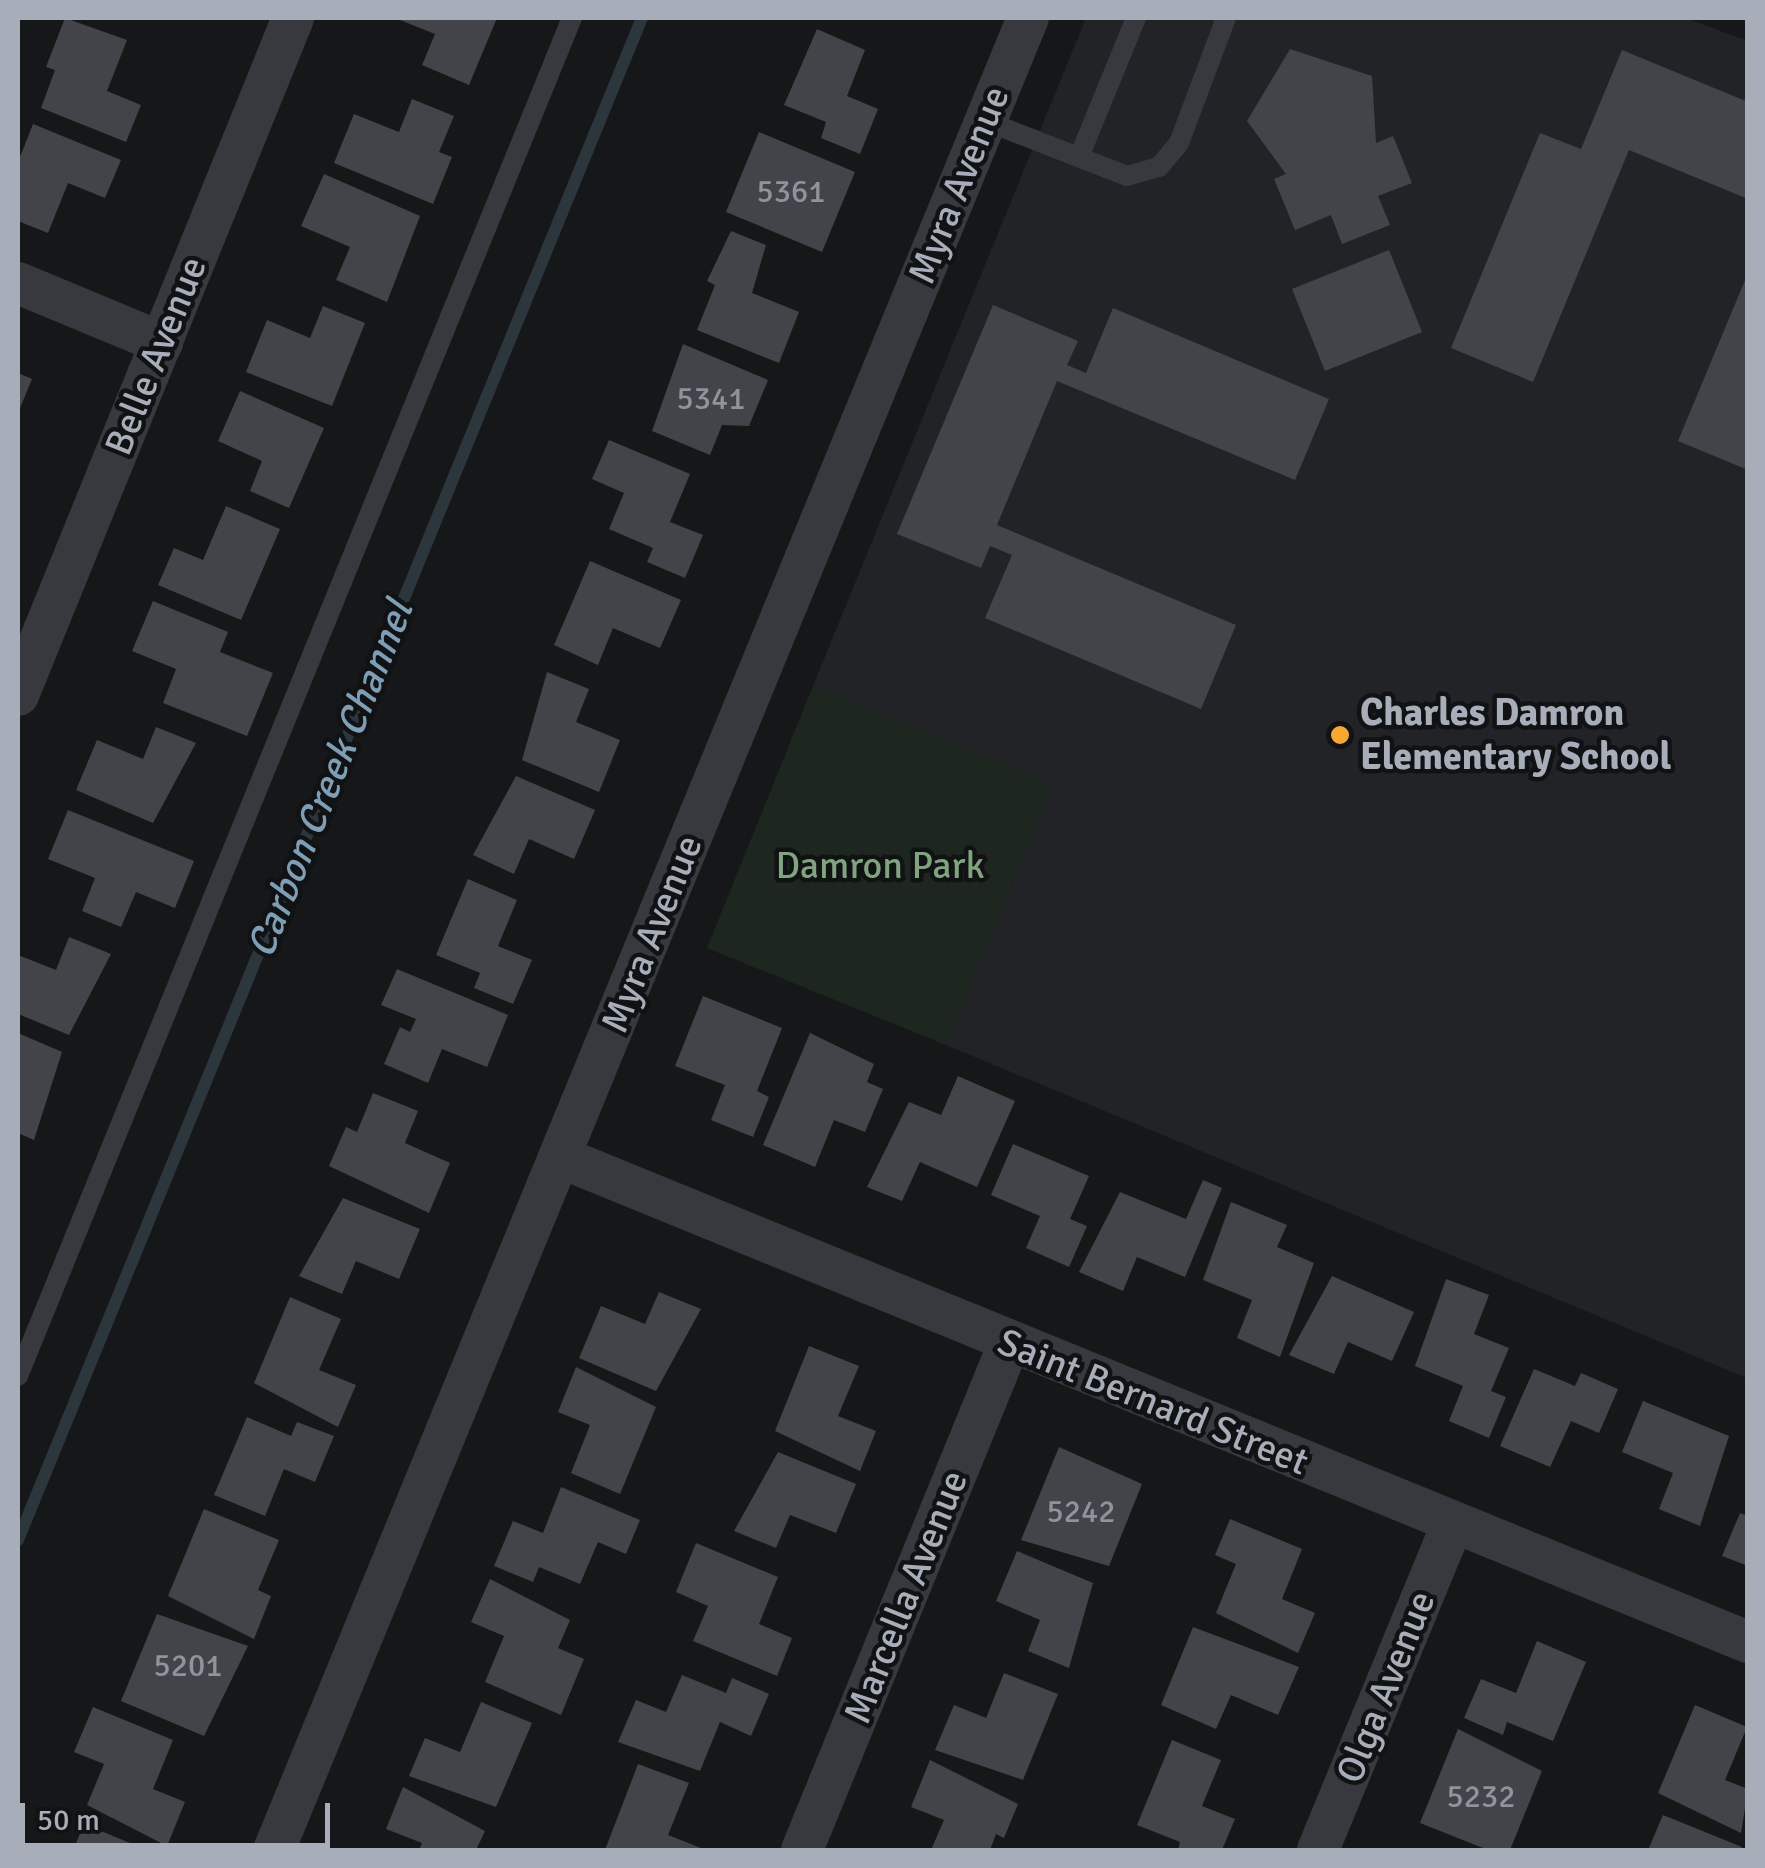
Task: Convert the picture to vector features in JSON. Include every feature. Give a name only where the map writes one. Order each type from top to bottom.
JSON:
[{"type":"street","name":"Belle Avenue","points":[[18,694],[294,18]]},
{"type":"street","name":"Myra Avenue","points":[[274,1850],[1028,18]]},
{"type":"street","points":[[18,283],[162,343]]},
{"type":"street","name":"Saint Bernard Street","points":[[560,1158],[1748,1642]]},
{"type":"street","name":"Marcella Avenue","points":[[802,1850],[1010,1344]]},
{"type":"street","name":"Olga Avenue","points":[[1318,1850],[1454,1523]]},
{"type":"lane","points":[[18,1376],[572,18]]},
{"type":"lane","points":[[1079,157],[1136,18]]},
{"type":"lane","points":[[986,122],[1126,176],[1159,167],[1179,143],[1226,18]]},
{"type":"shaded area","name":"Charles Damron Elementary School","points":[[1086,18],[1686,18],[1747,41],[1747,1378],[946,1045],[1053,784],[813,686]]},
{"type":"green space","name":"Damron Park","points":[[813,686],[1053,784],[946,1045],[707,948]]},
{"type":"building","points":[[65,18],[127,40],[107,91],[141,105],[126,142],[41,108],[55,70],[46,67]]},
{"type":"building","points":[[395,18],[497,18],[469,85],[422,65],[435,34]]},
{"type":"building","points":[[817,29],[865,50],[847,96],[878,109],[860,154],[821,138],[826,122],[784,105]]},
{"type":"building","points":[[1290,49],[1372,76],[1376,143],[1393,136],[1412,183],[1378,196],[1390,225],[1342,244],[1331,215],[1295,230],[1274,179],[1286,174],[1247,121]]},
{"type":"building","points":[[1622,50],[1748,102],[1748,199],[1629,150],[1533,382],[1451,348],[1540,133],[1581,149]]},
{"type":"building","points":[[412,99],[454,116],[439,152],[452,157],[433,204],[334,163],[354,114],[399,132]]},
{"type":"building","points":[[33,124],[121,160],[105,198],[68,183],[48,233],[18,221],[18,162]]},
{"type":"building","points":[[759,132],[855,172],[822,252],[726,212]]},
{"type":"building","points":[[324,174],[420,216],[387,302],[336,280],[350,247],[301,226]]},
{"type":"building","points":[[731,231],[766,245],[752,293],[799,312],[779,363],[697,330],[715,285],[707,281]]},
{"type":"building","points":[[1389,250],[1422,332],[1325,371],[1292,289]]},
{"type":"building","points":[[1748,273],[1748,470],[1678,441]]},
{"type":"building","points":[[993,305],[1078,341],[1067,365],[1086,373],[1113,308],[1329,399],[1295,480],[1057,381],[997,525],[1236,625],[1201,709],[985,618],[1012,555],[990,546],[981,568],[897,534]]},
{"type":"building","points":[[323,306],[365,323],[332,406],[246,372],[267,320],[310,338]]},
{"type":"building","points":[[683,344],[768,380],[749,426],[722,425],[710,455],[652,431]]},
{"type":"building","points":[[18,373],[32,379],[18,413]]},
{"type":"building","points":[[240,391],[324,428],[289,508],[250,491],[262,461],[218,441]]},
{"type":"building","points":[[609,440],[690,474],[670,522],[703,535],[685,578],[647,562],[653,548],[609,529],[624,493],[592,479]]},
{"type":"building","points":[[226,506],[280,529],[241,620],[158,585],[174,548],[203,560]]},
{"type":"building","points":[[590,561],[681,600],[660,648],[613,628],[598,665],[554,645]]},
{"type":"building","points":[[153,601],[228,632],[220,652],[273,673],[247,736],[163,703],[176,669],[132,651]]},
{"type":"building","points":[[547,672],[589,689],[576,722],[620,740],[599,792],[522,760]]},
{"type":"building","points":[[156,727],[196,743],[153,823],[76,790],[97,740],[143,759]]},
{"type":"building","points":[[516,776],[595,810],[574,859],[529,839],[514,874],[473,855]]},
{"type":"building","points":[[68,810],[194,861],[175,908],[136,892],[121,927],[82,911],[95,878],[48,859]]},
{"type":"building","points":[[468,879],[517,900],[498,946],[532,960],[513,1004],[474,988],[480,973],[436,955]]},
{"type":"building","points":[[69,937],[111,954],[69,1035],[18,1014],[18,955],[56,970]]},
{"type":"building","points":[[397,969],[508,1015],[487,1067],[442,1049],[428,1083],[384,1064],[400,1027],[410,1032],[416,1019],[381,1005]]},
{"type":"building","points":[[703,996],[782,1028],[757,1091],[769,1097],[753,1137],[711,1120],[725,1085],[675,1066]]},
{"type":"building","points":[[18,1033],[62,1052],[34,1140],[18,1133]]},
{"type":"building","points":[[810,1033],[874,1064],[867,1082],[883,1089],[865,1132],[834,1120],[815,1167],[763,1145]]},
{"type":"building","points":[[958,1076],[1015,1101],[977,1187],[920,1162],[902,1201],[867,1187],[909,1102],[941,1115]]},
{"type":"building","points":[[373,1093],[418,1111],[405,1143],[450,1163],[429,1213],[329,1166],[346,1127],[357,1132]]},
{"type":"building","points":[[1013,1144],[1089,1176],[1070,1219],[1087,1226],[1069,1267],[1026,1248],[1040,1216],[991,1195]]},
{"type":"building","points":[[1203,1180],[1222,1188],[1185,1277],[1137,1257],[1123,1291],[1079,1272],[1120,1192],[1186,1219]]},
{"type":"building","points":[[343,1198],[420,1229],[399,1279],[356,1261],[342,1294],[299,1276]]},
{"type":"building","points":[[1231,1202],[1287,1225],[1277,1247],[1314,1263],[1280,1357],[1237,1338],[1252,1300],[1203,1280]]},
{"type":"building","points":[[1332,1276],[1414,1312],[1392,1361],[1348,1342],[1334,1374],[1289,1355]]},
{"type":"building","points":[[1446,1279],[1489,1295],[1474,1334],[1509,1348],[1491,1391],[1506,1397],[1489,1438],[1449,1421],[1463,1386],[1415,1366]]},
{"type":"building","points":[[659,1292],[701,1309],[656,1391],[579,1358],[601,1306],[645,1324]]},
{"type":"building","points":[[290,1297],[341,1319],[319,1370],[356,1385],[338,1427],[254,1383]]},
{"type":"building","points":[[809,1346],[859,1366],[838,1416],[876,1431],[860,1471],[775,1431]]},
{"type":"building","points":[[576,1367],[656,1407],[620,1494],[571,1473],[590,1425],[558,1412]]},
{"type":"building","points":[[1534,1369],[1575,1386],[1581,1373],[1618,1389],[1599,1433],[1571,1421],[1550,1467],[1500,1446]]},
{"type":"building","points":[[1643,1401],[1729,1436],[1700,1526],[1659,1509],[1673,1473],[1622,1452]]},
{"type":"building","points":[[247,1417],[291,1436],[297,1422],[334,1436],[315,1482],[284,1469],[265,1516],[214,1495]]},
{"type":"building","points":[[1059,1447],[1142,1484],[1109,1566],[1021,1540]]},
{"type":"building","points":[[778,1452],[856,1484],[836,1533],[790,1515],[776,1548],[734,1531]]},
{"type":"building","points":[[561,1487],[640,1520],[626,1554],[598,1542],[580,1584],[539,1567],[533,1582],[494,1566],[513,1521],[543,1533]]},
{"type":"building","points":[[204,1509],[279,1540],[258,1590],[271,1596],[254,1639],[168,1596]]},
{"type":"building","points":[[1740,1513],[1748,1516],[1748,1566],[1722,1556]]},
{"type":"building","points":[[1230,1519],[1302,1549],[1282,1599],[1315,1613],[1298,1653],[1216,1613],[1236,1564],[1215,1555]]},
{"type":"building","points":[[696,1543],[778,1577],[759,1624],[792,1638],[777,1676],[693,1641],[708,1606],[676,1592]]},
{"type":"building","points":[[1017,1551],[1093,1583],[1069,1668],[1028,1651],[1040,1620],[996,1601]]},
{"type":"building","points":[[490,1579],[570,1620],[558,1648],[584,1659],[561,1715],[485,1682],[504,1636],[471,1622]]},
{"type":"building","points":[[157,1614],[248,1646],[204,1736],[121,1701]]},
{"type":"building","points":[[1193,1627],[1299,1667],[1278,1715],[1231,1695],[1216,1729],[1161,1705]]},
{"type":"building","points":[[1537,1641],[1586,1662],[1553,1741],[1507,1722],[1503,1735],[1464,1718],[1481,1679],[1516,1693]]},
{"type":"building","points":[[1004,1673],[1058,1694],[1023,1780],[935,1750],[954,1705],[986,1718]]},
{"type":"building","points":[[682,1675],[726,1693],[732,1678],[769,1694],[751,1736],[720,1722],[700,1771],[618,1742],[636,1700],[666,1712]]},
{"type":"building","points":[[481,1702],[532,1723],[496,1807],[409,1776],[425,1738],[460,1752]]},
{"type":"building","points":[[1695,1705],[1747,1727],[1725,1780],[1748,1789],[1741,1833],[1658,1793]]},
{"type":"building","points":[[93,1707],[173,1740],[153,1789],[185,1802],[167,1846],[87,1805],[104,1764],[74,1752]]},
{"type":"building","points":[[1458,1729],[1542,1771],[1510,1850],[1488,1850],[1420,1823]]},
{"type":"building","points":[[1172,1740],[1221,1760],[1202,1806],[1235,1819],[1222,1850],[1178,1850],[1180,1842],[1137,1825]]},
{"type":"building","points":[[930,1760],[1018,1804],[1004,1838],[996,1834],[990,1850],[931,1850],[944,1820],[911,1807]]},
{"type":"building","points":[[638,1764],[689,1783],[668,1835],[706,1850],[605,1850]]},
{"type":"building","points":[[403,1787],[485,1831],[476,1850],[419,1850],[422,1843],[386,1829]]},
{"type":"building","points":[[1663,1815],[1742,1847],[1648,1850]]},
{"type":"building","points":[[84,1824],[147,1850],[73,1850]]},
{"type":"waterway","name":"Carbon Creek Channel","points":[[18,1540],[642,18]]},
{"type":"place","name":"Charles Damron Elementary School","points":[[1340,735]]}]
